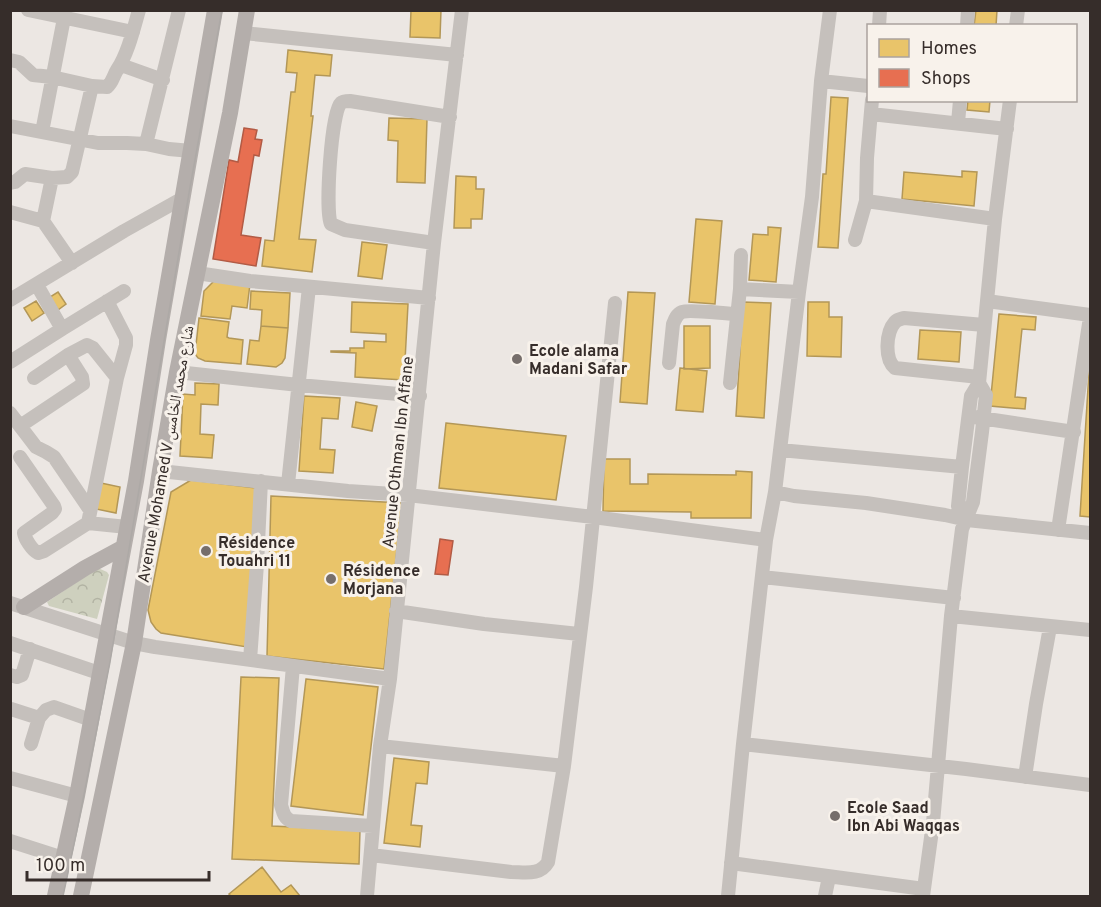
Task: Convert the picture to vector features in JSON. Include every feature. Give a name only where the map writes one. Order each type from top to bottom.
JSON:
[{"type":"main road","name":"Avenue Mohamed V شارع محمد الخامس","points":[[54,897],[76,796],[127,527],[215,10]]},
{"type":"main road","name":"Avenue Mohamed V شارع محمد الخامس","points":[[81,897],[134,643],[177,372],[230,113],[247,10]]},
{"type":"main road","points":[[17,605],[122,548]]},
{"type":"main road","points":[[86,867],[93,897]]},
{"type":"street","points":[[28,10],[133,32]]},
{"type":"street","points":[[10,60],[20,62],[33,75],[92,86],[109,86],[121,65],[139,10]]},
{"type":"street","points":[[146,144],[179,10]]},
{"type":"street","name":"Avenue Othman Ibn Affane","points":[[367,897],[380,746],[390,679],[434,243],[462,10]]},
{"type":"street","points":[[728,897],[766,540],[775,492],[812,197],[821,81],[830,10]]},
{"type":"street","points":[[42,132],[64,18]]},
{"type":"street","points":[[243,33],[457,55]]},
{"type":"street","points":[[121,65],[163,80]]},
{"type":"street","points":[[821,81],[867,86]]},
{"type":"street","points":[[10,183],[25,174],[52,178],[64,178],[70,175],[92,86]]},
{"type":"street","points":[[434,243],[345,230],[332,224],[328,207],[334,127],[340,104],[350,101],[450,117]]},
{"type":"street","points":[[958,123],[960,102]]},
{"type":"street","points":[[963,521],[958,506],[962,467],[976,417],[986,394],[979,380],[995,219],[1010,102]]},
{"type":"street","points":[[855,240],[866,201],[871,107],[958,123],[1007,129]]},
{"type":"street","points":[[10,126],[98,143],[128,142],[191,151]]},
{"type":"street","points":[[43,221],[52,178]]},
{"type":"street","points":[[10,300],[123,231],[183,198]]},
{"type":"street","points":[[866,201],[995,219]]},
{"type":"street","points":[[10,212],[43,221],[72,263]]},
{"type":"street","points":[[730,383],[740,289],[741,255]]},
{"type":"street","points":[[196,273],[250,281],[429,298]]},
{"type":"street","points":[[37,285],[62,329]]},
{"type":"street","points":[[288,484],[309,287]]},
{"type":"street","points":[[740,289],[799,292]]},
{"type":"street","points":[[10,362],[124,291]]},
{"type":"street","points":[[987,301],[1090,316],[1058,530]]},
{"type":"street","points":[[36,447],[15,460],[55,508],[52,513],[24,532],[35,552],[41,553],[89,517],[126,341],[107,302]]},
{"type":"street","points":[[371,855],[511,872],[534,873],[546,867],[564,766],[615,303]]},
{"type":"street","points":[[669,363],[673,324],[680,313],[737,314]]},
{"type":"street","points":[[979,380],[895,368],[889,362],[889,336],[897,320],[904,318],[984,325]]},
{"type":"street","points":[[34,378],[68,355],[84,346],[90,346],[117,378]]},
{"type":"street","points":[[20,426],[83,384],[82,377],[68,355]]},
{"type":"street","points":[[177,372],[420,396]]},
{"type":"street","points":[[10,413],[36,447],[54,457],[89,517],[127,527]]},
{"type":"street","points":[[976,417],[1074,432]]},
{"type":"street","points":[[731,863],[923,893],[933,823],[951,616],[963,521],[973,502],[976,417]]},
{"type":"street","points":[[780,450],[962,467]]},
{"type":"street","points":[[160,471],[408,495],[766,540]]},
{"type":"street","points":[[250,660],[261,481]]},
{"type":"street","points":[[775,492],[945,515],[963,521],[1090,533]]},
{"type":"street","points":[[762,577],[954,598]]},
{"type":"street","points":[[17,605],[134,643],[183,652],[390,679]]},
{"type":"street","points":[[396,611],[484,624],[579,634]]},
{"type":"street","points":[[951,616],[1090,630]]},
{"type":"street","points":[[1025,777],[1050,627]]},
{"type":"street","points":[[10,643],[99,673]]},
{"type":"street","points":[[10,675],[17,677],[22,675],[30,649]]},
{"type":"street","points":[[293,666],[281,805],[284,814],[291,820],[374,826]]},
{"type":"street","points":[[31,744],[39,718],[46,710],[54,707],[90,720]]},
{"type":"street","points":[[11,709],[39,718]]},
{"type":"street","points":[[743,744],[1090,785]]},
{"type":"street","points":[[380,746],[564,766]]},
{"type":"street","points":[[10,778],[76,796]]},
{"type":"street","points":[[10,841],[63,858]]},
{"type":"street","points":[[825,897],[829,877]]},
{"type":"green space","points":[[98,568],[109,575],[97,619],[49,606],[47,602]]},
{"type":"building: Homes","points":[[411,10],[441,10],[440,38],[410,37]]},
{"type":"building: Homes","points":[[976,10],[997,10],[996,24],[974,24]]},
{"type":"building: Homes","points":[[288,50],[332,55],[330,76],[315,75],[311,116],[313,116],[299,239],[316,240],[312,272],[262,266],[265,240],[274,241],[291,92],[295,92],[297,73],[286,72]]},
{"type":"building: Homes","points":[[831,97],[848,98],[838,248],[818,247]]},
{"type":"building: Homes","points":[[968,102],[990,102],[989,112],[967,110]]},
{"type":"building: Homes","points":[[389,118],[427,119],[425,183],[397,182],[398,141],[388,140]]},
{"type":"building: Homes","points":[[962,171],[977,172],[974,206],[902,199],[904,172],[962,177]]},
{"type":"building: Homes","points":[[456,176],[476,177],[476,189],[484,189],[482,219],[471,219],[471,228],[454,228]]},
{"type":"building: Homes","points":[[696,219],[722,221],[715,304],[689,302]]},
{"type":"building: Homes","points":[[768,227],[781,228],[776,282],[749,280],[753,234],[768,235]]},
{"type":"building: Homes","points":[[362,242],[387,245],[382,279],[358,276]]},
{"type":"building: Homes","points":[[214,281],[250,284],[247,308],[232,306],[230,319],[201,316],[204,291]]},
{"type":"building: Homes","points":[[251,291],[290,293],[288,328],[261,326],[262,310],[250,309]]},
{"type":"building: Homes","points":[[58,292],[66,304],[58,310],[50,297]]},
{"type":"building: Homes","points":[[628,292],[655,293],[647,404],[620,402]]},
{"type":"building: Homes","points":[[36,301],[44,313],[32,321],[24,308]]},
{"type":"building: Homes","points":[[352,302],[408,304],[404,380],[355,377],[356,353],[331,352],[364,348],[364,341],[386,342],[386,334],[351,332]]},
{"type":"building: Homes","points":[[743,302],[771,303],[764,418],[736,416]]},
{"type":"building: Homes","points":[[808,302],[829,302],[829,317],[842,317],[841,357],[807,356]]},
{"type":"building: Homes","points":[[999,314],[1036,317],[1035,330],[1022,329],[1015,397],[1026,398],[1025,409],[990,406]]},
{"type":"building: Homes","points":[[199,318],[229,322],[227,337],[243,340],[241,364],[205,361],[198,358],[195,354]]},
{"type":"building: Homes","points":[[261,326],[288,328],[285,358],[276,367],[247,364],[250,340],[259,341]]},
{"type":"building: Homes","points":[[684,326],[710,326],[710,368],[684,369]]},
{"type":"building: Homes","points":[[920,330],[961,332],[959,362],[918,359]]},
{"type":"building: Homes","points":[[1090,356],[1090,517],[1080,516]]},
{"type":"building: Homes","points":[[680,368],[707,371],[703,412],[676,410]]},
{"type":"building: Homes","points":[[195,383],[219,384],[218,405],[201,404],[200,434],[214,435],[212,458],[180,456],[183,394],[195,395]]},
{"type":"building: Homes","points":[[304,396],[340,398],[338,419],[322,418],[320,449],[335,450],[333,473],[299,471]]},
{"type":"building: Homes","points":[[356,402],[377,406],[372,431],[352,427]]},
{"type":"building: Homes","points":[[446,423],[566,436],[556,500],[439,488]]},
{"type":"building: Homes","points":[[604,459],[630,459],[630,484],[648,484],[648,474],[736,475],[736,471],[752,472],[751,518],[691,518],[691,512],[603,511]]},
{"type":"building: Homes","name":"Résidence Touahri 11","points":[[191,480],[256,488],[247,647],[161,633],[151,622],[148,610],[171,492]]},
{"type":"building: Homes","points":[[101,483],[120,487],[116,513],[96,509]]},
{"type":"building: Homes","name":"Résidence Morjana","points":[[271,496],[402,503],[384,669],[267,656]]},
{"type":"building: Homes","points":[[241,677],[279,678],[272,826],[360,830],[359,864],[232,859]]},
{"type":"building: Homes","points":[[306,679],[378,687],[363,815],[291,806]]},
{"type":"building: Homes","points":[[394,758],[429,762],[427,784],[416,783],[411,825],[422,826],[420,847],[384,843]]},
{"type":"building: Homes","points":[[262,867],[281,892],[291,885],[300,896],[231,896],[229,894]]},
{"type":"building: Shops","points":[[244,128],[257,130],[255,139],[262,140],[259,156],[254,155],[241,235],[261,238],[256,266],[213,259],[229,160],[238,162]]},
{"type":"building: Shops","points":[[440,539],[453,541],[448,575],[435,574]]},
{"type":"tram line","points":[[63,896],[110,662],[222,10]]},
{"type":"place","name":"Ecole alama Madani Safar","points":[[517,359]]},
{"type":"place","name":"Résidence Touahri 11","points":[[206,551]]},
{"type":"place","name":"Résidence Morjana","points":[[331,579]]},
{"type":"place","name":"Ecole Saad Ibn Abi Waqqas","points":[[835,816]]}]
